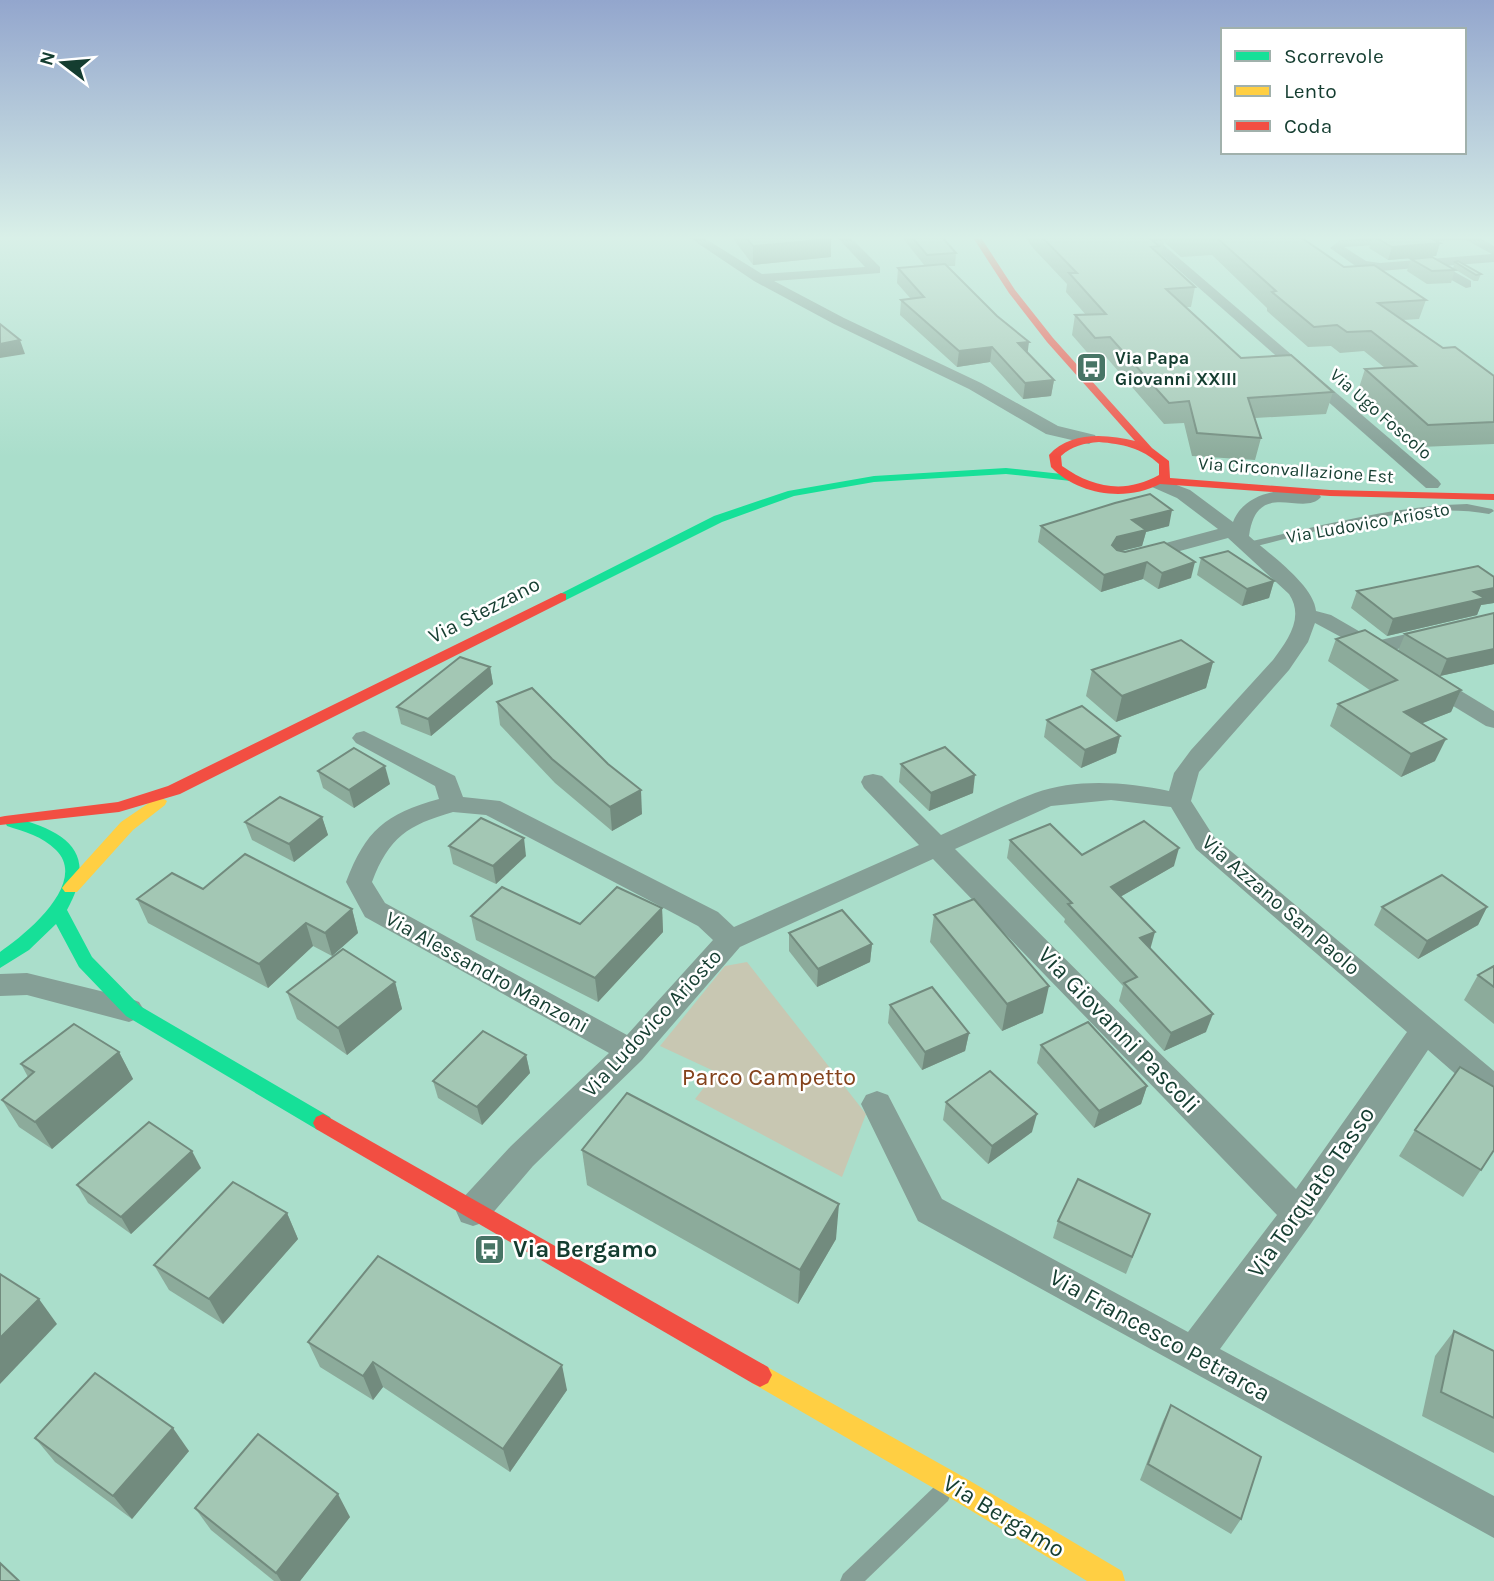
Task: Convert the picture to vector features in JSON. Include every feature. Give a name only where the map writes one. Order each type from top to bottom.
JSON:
[{"type":"main road","points":[[1006,471],[1071,478],[1101,488],[1135,490],[1159,482],[1167,473],[1165,463],[1147,449],[1027,310]]},
{"type":"main road","points":[[1006,471],[1057,453],[1071,443],[1094,439],[1127,426]]},
{"type":"main road","points":[[1094,439],[1124,442],[1147,449]]},
{"type":"main road","points":[[1057,453],[1057,467],[1071,478]]},
{"type":"main road","name":"Via Circonvallazione Est","points":[[1165,463],[1206,476],[1430,490],[1491,504]]},
{"type":"main road","name":"Via Stezzano","points":[[3,821],[119,807],[174,790],[718,519],[821,486],[874,479],[1006,471]]},
{"type":"main road","name":"Via Circonvallazione Est","points":[[1159,482],[1402,496],[1430,490]]},
{"type":"main road","name":"Via Stezzano","points":[[0,961],[40,933],[58,912],[71,888],[127,826],[174,790]]},
{"type":"main road","name":"Via Stezzano","points":[[3,821],[27,824],[57,837],[72,859],[74,873],[71,888]]},
{"type":"main road","name":"Via Bergamo","points":[[58,912],[85,962],[132,1011],[473,1211],[951,1484],[1112,1581]]},
{"type":"street","points":[[818,310],[975,386],[1052,430],[1094,439]]},
{"type":"street","name":"Via Ugo Foscolo","points":[[1228,310],[1430,490]]},
{"type":"street","points":[[1052,430],[1057,453]]},
{"type":"street","points":[[1159,482],[1177,488],[1239,538],[1292,587],[1305,603],[1307,615],[1305,626],[1280,666],[1187,771],[1179,801]]},
{"type":"street","points":[[1135,490],[1187,498]]},
{"type":"street","points":[[1239,538],[1246,512],[1268,499],[1293,496],[1358,499],[1402,496]]},
{"type":"street","points":[[1121,560],[1239,538]]},
{"type":"street","points":[[1307,615],[1324,619],[1494,721]]},
{"type":"street","points":[[1373,648],[1494,621]]},
{"type":"street","points":[[364,738],[446,782],[453,804]]},
{"type":"street","points":[[873,782],[939,847]]},
{"type":"street","name":"Via Ludovico Ariosto","points":[[473,1211],[522,1156],[631,1051],[730,940],[1044,799],[1073,792],[1136,793],[1179,801]]},
{"type":"street","name":"Via Azzano San Paolo","points":[[1179,801],[1205,843],[1494,1089]]},
{"type":"street","name":"Via Alessandro Manzoni","points":[[631,1051],[375,910],[359,882],[370,853],[394,826],[427,811],[453,804],[491,807],[708,919],[730,940]]},
{"type":"street","name":"Via Giovanni Pascoli","points":[[939,847],[1298,1214]]},
{"type":"street","name":"Via Bergamo","points":[[0,985],[27,984],[132,1011]]},
{"type":"street","name":"Via Torquato Tasso","points":[[1195,1353],[1298,1214],[1425,1030]]},
{"type":"street","name":"Via Francesco Petrarca","points":[[877,1104],[930,1210],[1494,1518]]},
{"type":"lane","name":"Via Ludovico Ariosto","points":[[1239,538],[1429,509],[1491,504]]},
{"type":"lane","points":[[850,1581],[951,1484]]},
{"type":"green space","name":"Parco Campetto","points":[[747,962],[866,1114],[842,1177],[695,1099],[716,1072],[660,1046],[725,966]]},
{"type":"building","points":[[912,310],[991,310],[1029,342],[1018,343],[1054,380],[1025,383],[992,347],[959,351]]},
{"type":"building","points":[[1102,310],[1189,310],[1241,358],[1291,355],[1333,392],[1248,398],[1261,438],[1197,433],[1189,401],[1169,403],[1110,337],[1095,338],[1075,315],[1106,314]]},
{"type":"building","points":[[1293,310],[1388,310],[1443,348],[1455,347],[1494,376],[1494,422],[1428,425],[1365,369],[1416,366],[1371,331],[1347,332],[1337,325],[1314,327]]},
{"type":"building","points":[[0,324],[20,340],[0,344]]},
{"type":"building","points":[[1150,494],[1172,510],[1132,520],[1146,530],[1117,537],[1112,545],[1125,552],[1164,542],[1195,562],[1162,573],[1147,562],[1104,575],[1041,526],[1115,503]]},
{"type":"building","points":[[1228,551],[1274,581],[1247,589],[1201,558]]},
{"type":"building","points":[[1478,566],[1494,577],[1494,588],[1474,592],[1485,598],[1393,619],[1357,591]]},
{"type":"building","points":[[1494,613],[1494,649],[1447,659],[1405,634]]},
{"type":"building","points":[[1365,630],[1461,690],[1404,712],[1446,739],[1411,754],[1338,704],[1397,680],[1336,639]]},
{"type":"building","points":[[1181,640],[1213,662],[1122,696],[1092,670]]},
{"type":"building","points":[[460,657],[490,667],[428,719],[397,707]]},
{"type":"building","points":[[532,688],[608,764],[641,790],[610,807],[552,759],[497,702]]},
{"type":"building","points":[[1082,706],[1120,736],[1085,750],[1047,720]]},
{"type":"building","points":[[945,747],[975,775],[931,793],[901,764]]},
{"type":"building","points":[[354,748],[385,766],[349,790],[318,771]]},
{"type":"building","points":[[280,797],[322,817],[289,844],[245,822]]},
{"type":"building","points":[[481,818],[524,838],[493,866],[449,846]]},
{"type":"building","points":[[1144,821],[1179,848],[1111,887],[1155,932],[1140,938],[1213,1014],[1171,1033],[1124,983],[1137,977],[1068,904],[1072,903],[1010,840],[1050,824],[1082,855]]},
{"type":"building","points":[[245,854],[352,909],[325,933],[306,923],[259,964],[137,899],[172,873],[203,889]]},
{"type":"building","points":[[1442,875],[1487,907],[1427,941],[1382,907]]},
{"type":"building","points":[[502,887],[580,924],[617,887],[662,908],[595,978],[471,916]]},
{"type":"building","points":[[974,899],[1049,986],[1007,1004],[934,915]]},
{"type":"building","points":[[842,910],[872,944],[818,969],[789,933]]},
{"type":"building","points":[[343,949],[395,982],[338,1028],[287,992]]},
{"type":"building","points":[[1494,966],[1494,987],[1478,975]]},
{"type":"building","points":[[932,987],[969,1033],[925,1052],[890,1005]]},
{"type":"building","points":[[1088,1022],[1147,1086],[1099,1111],[1041,1045]]},
{"type":"building","points":[[74,1024],[119,1052],[35,1122],[2,1100],[34,1072],[21,1064]]},
{"type":"building","points":[[483,1031],[526,1055],[477,1107],[433,1081]]},
{"type":"building","points":[[1460,1067],[1494,1087],[1494,1150],[1481,1170],[1415,1130]]},
{"type":"building","points":[[990,1071],[1037,1114],[992,1146],[946,1102]]},
{"type":"building","points":[[627,1093],[839,1204],[800,1270],[582,1150]]},
{"type":"building","points":[[149,1122],[192,1151],[121,1217],[77,1185]]},
{"type":"building","points":[[1078,1179],[1150,1214],[1132,1257],[1058,1221]]},
{"type":"building","points":[[233,1182],[287,1213],[209,1299],[154,1265]]},
{"type":"building","points":[[378,1256],[562,1365],[503,1449],[373,1362],[363,1376],[308,1342]]},
{"type":"building","points":[[0,1274],[39,1299],[0,1338]]},
{"type":"building","points":[[1454,1331],[1494,1351],[1494,1418],[1441,1392]]},
{"type":"building","points":[[95,1373],[173,1428],[113,1496],[35,1438]]},
{"type":"building","points":[[1171,1405],[1261,1457],[1241,1519],[1148,1464]]},
{"type":"building","points":[[258,1434],[338,1494],[276,1573],[195,1508]]},
{"type":"building","points":[[0,1563],[19,1581],[0,1581]]},
{"type":"traffic: fast","points":[[561,597],[718,519],[792,493],[874,479],[1006,471],[1071,478]]},
{"type":"traffic: fast","points":[[0,961],[23,946],[44,927],[60,907],[70,887],[73,867],[65,848],[46,833],[13,822]]},
{"type":"traffic: fast","points":[[59,912],[85,962],[133,1011],[323,1123]]},
{"type":"traffic: slow","points":[[71,888],[127,826],[159,801]]},
{"type":"traffic: slow","points":[[760,1375],[951,1484],[1112,1581]]},
{"type":"traffic: jam","points":[[1027,310],[1050,340],[1147,448]]},
{"type":"traffic: jam","points":[[1099,439],[1126,442],[1151,451],[1165,463],[1165,477],[1138,489],[1110,490],[1082,483],[1057,467],[1055,455],[1065,447],[1081,441],[1099,439]]},
{"type":"traffic: jam","points":[[1161,481],[1330,493],[1494,497]]},
{"type":"traffic: jam","points":[[5,821],[119,807],[174,790],[561,597]]},
{"type":"traffic: jam","points":[[323,1123],[760,1375]]},
{"type":"place","name":"Via Papa Giovanni XXIII","points":[[1092,368]]},
{"type":"place","name":"Via Bergamo","points":[[490,1249]]}]
